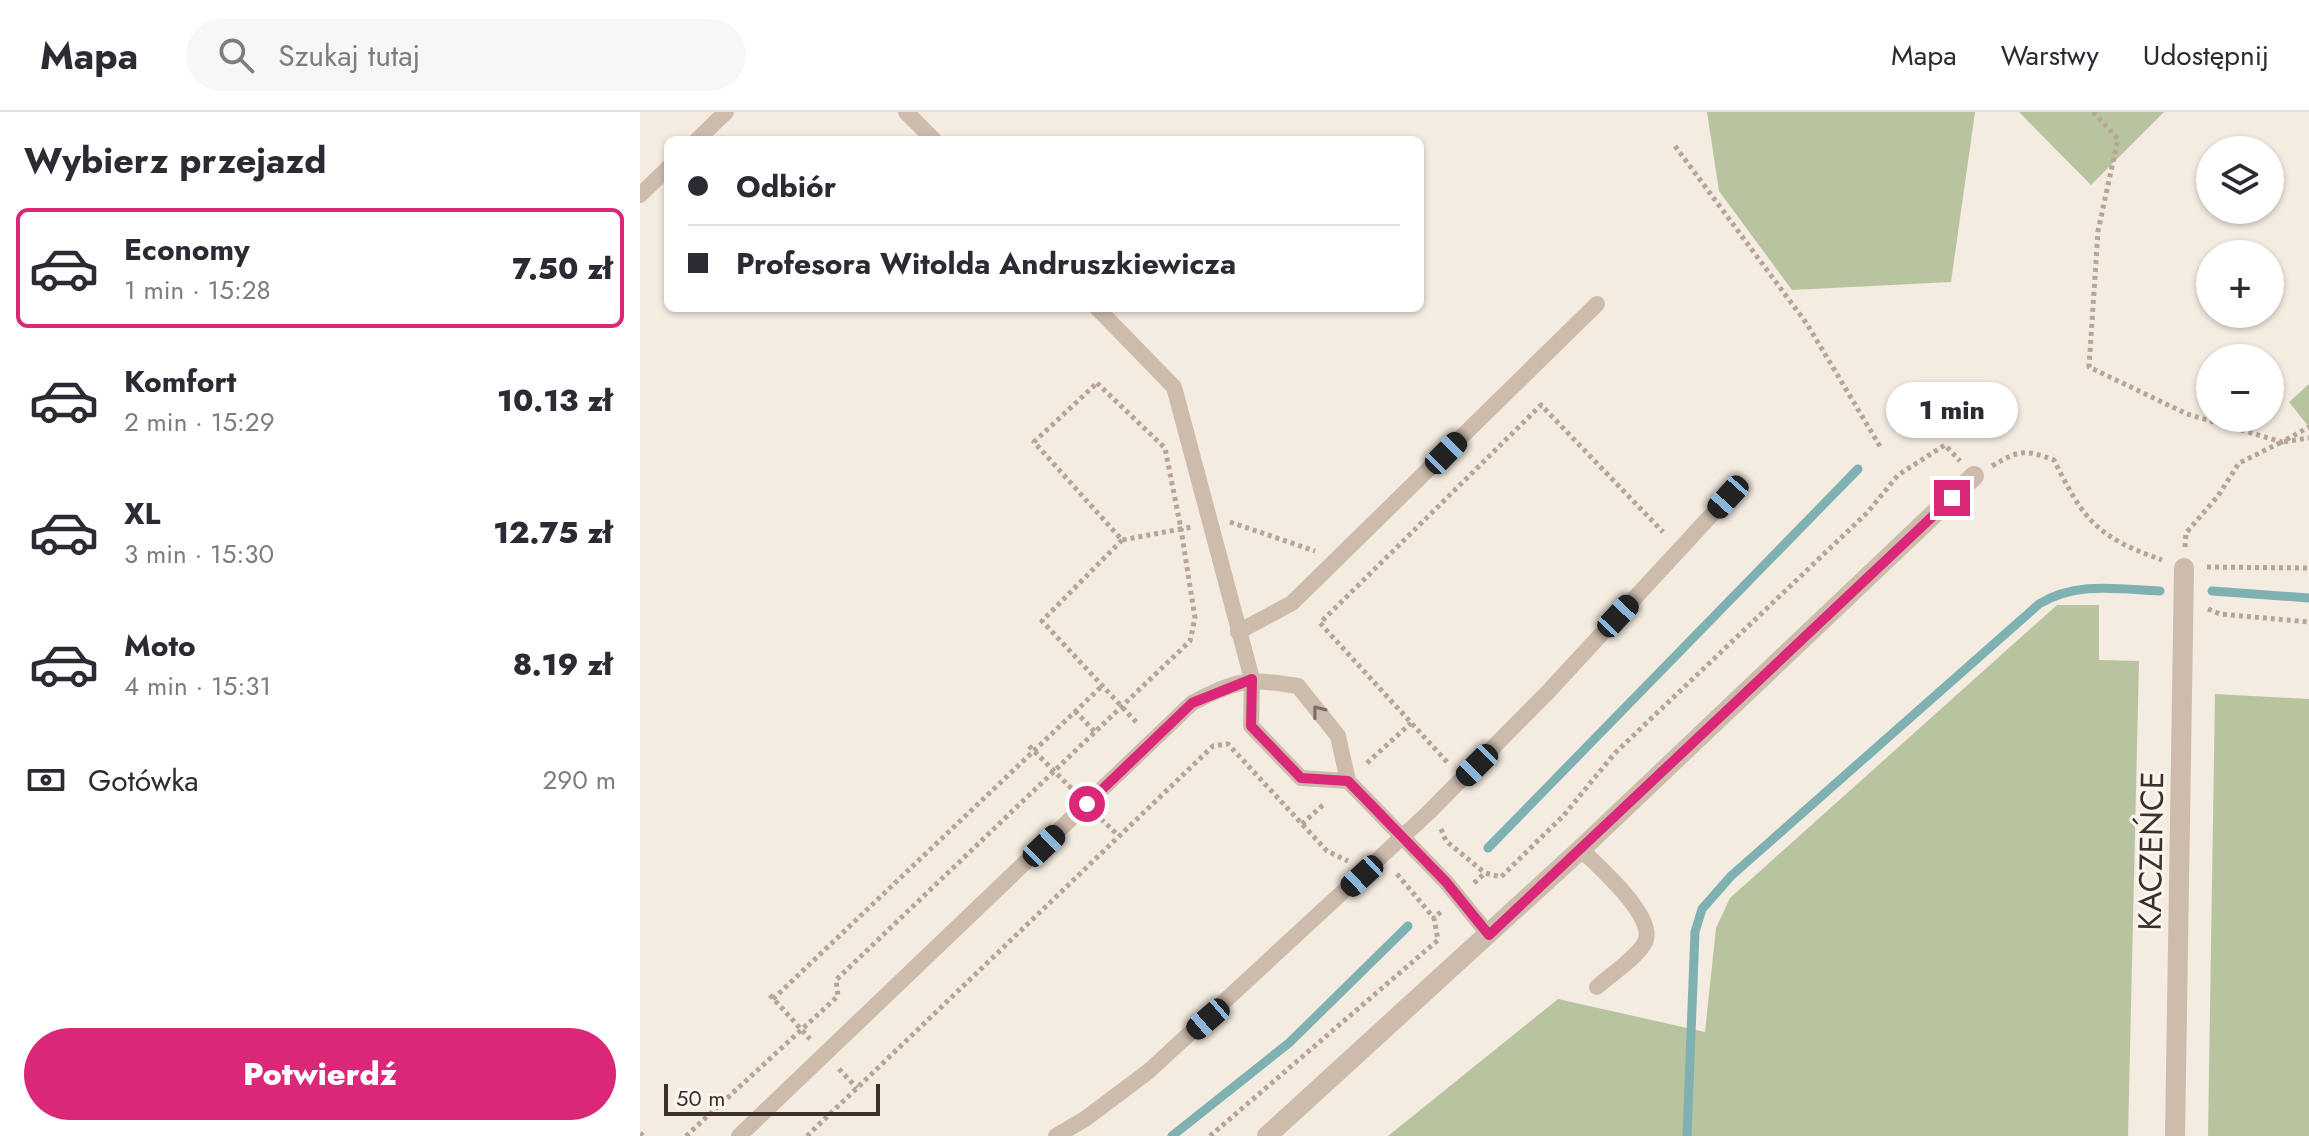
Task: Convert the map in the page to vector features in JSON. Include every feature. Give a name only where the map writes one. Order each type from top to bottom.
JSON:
[{"type":"street","points":[[1267,1136],[1489,935],[1974,476]]},
{"type":"street","name":"KACZEŃCE","points":[[2175,1136],[2184,568]]},
{"type":"lane","points":[[701,136],[726,112]]},
{"type":"lane","points":[[906,112],[930,136]]},
{"type":"lane","points":[[640,195],[664,172]]},
{"type":"lane","points":[[1238,632],[1292,603],[1597,304]]},
{"type":"lane","points":[[1101,312],[1174,387],[1252,679],[1251,726],[1301,778],[1348,781]]},
{"type":"lane","points":[[1056,1136],[1085,1119],[1149,1071],[1463,780],[1728,497]]},
{"type":"lane","points":[[739,1136],[1192,703],[1252,679],[1298,686],[1338,736],[1348,781],[1458,897],[1489,935]]},
{"type":"lane","points":[[1581,849],[1641,913],[1647,931],[1642,947],[1597,987]]},
{"type":"path","points":[[2093,112],[2118,139],[2098,231],[2089,367],[2187,414],[2282,442],[2309,438]]},
{"type":"path","points":[[1675,146],[1807,324],[1881,448]]},
{"type":"path","points":[[686,1136],[838,996],[836,980],[1180,653],[1194,632],[1195,618],[1181,529],[1165,448],[1097,383],[1034,442],[1122,540]]},
{"type":"path","points":[[1463,780],[1320,623],[1541,405],[1663,532]]},
{"type":"path","points":[[2184,568],[2186,533],[2218,496],[2239,463],[2309,427]]},
{"type":"path","points":[[1449,821],[1440,829],[1446,841],[1485,873],[1501,877],[1564,815],[1615,753],[1867,513],[1898,475],[1945,445]]},
{"type":"path","points":[[2054,460],[2077,508],[2119,545],[2184,568],[2309,568]]},
{"type":"path","points":[[1152,739],[1042,621],[1122,540],[1232,521],[1338,560]]},
{"type":"path","points":[[2184,602],[2220,614],[2309,622]]},
{"type":"path","points":[[773,999],[1102,686]]},
{"type":"path","points":[[1075,711],[1096,733]]},
{"type":"path","points":[[807,1136],[1213,746],[1228,744],[1327,851],[1345,859],[1377,893],[1399,873],[1434,918],[1438,940],[1210,1136]]},
{"type":"path","points":[[1434,918],[1485,873]]},
{"type":"green space","points":[[1707,112],[1975,112],[1951,282],[1792,290],[1719,191]]},
{"type":"green space","points":[[2019,112],[2164,112],[2091,185]]},
{"type":"green space","points":[[2309,384],[2309,427],[2289,402]]},
{"type":"green space","points":[[2057,605],[2099,605],[2099,660],[2139,661],[2128,1136],[1388,1136],[1558,999],[1705,1032],[1716,928],[1730,898]]},
{"type":"green space","points":[[2215,694],[2309,699],[2309,1136],[2208,1136]]},
{"type":"waterway","points":[[1488,848],[1858,469]]},
{"type":"waterway","points":[[1687,1136],[1695,932],[1702,909],[1731,876],[2039,604],[2082,589],[2160,591]]},
{"type":"waterway","points":[[2212,591],[2309,598]]},
{"type":"waterway","points":[[1172,1136],[1289,1043],[1408,926]]},
{"type":"route","points":[[1087,804],[1192,703],[1217,690],[1252,679],[1251,726],[1301,778],[1348,781],[1446,882],[1489,935],[1952,498]]}]
